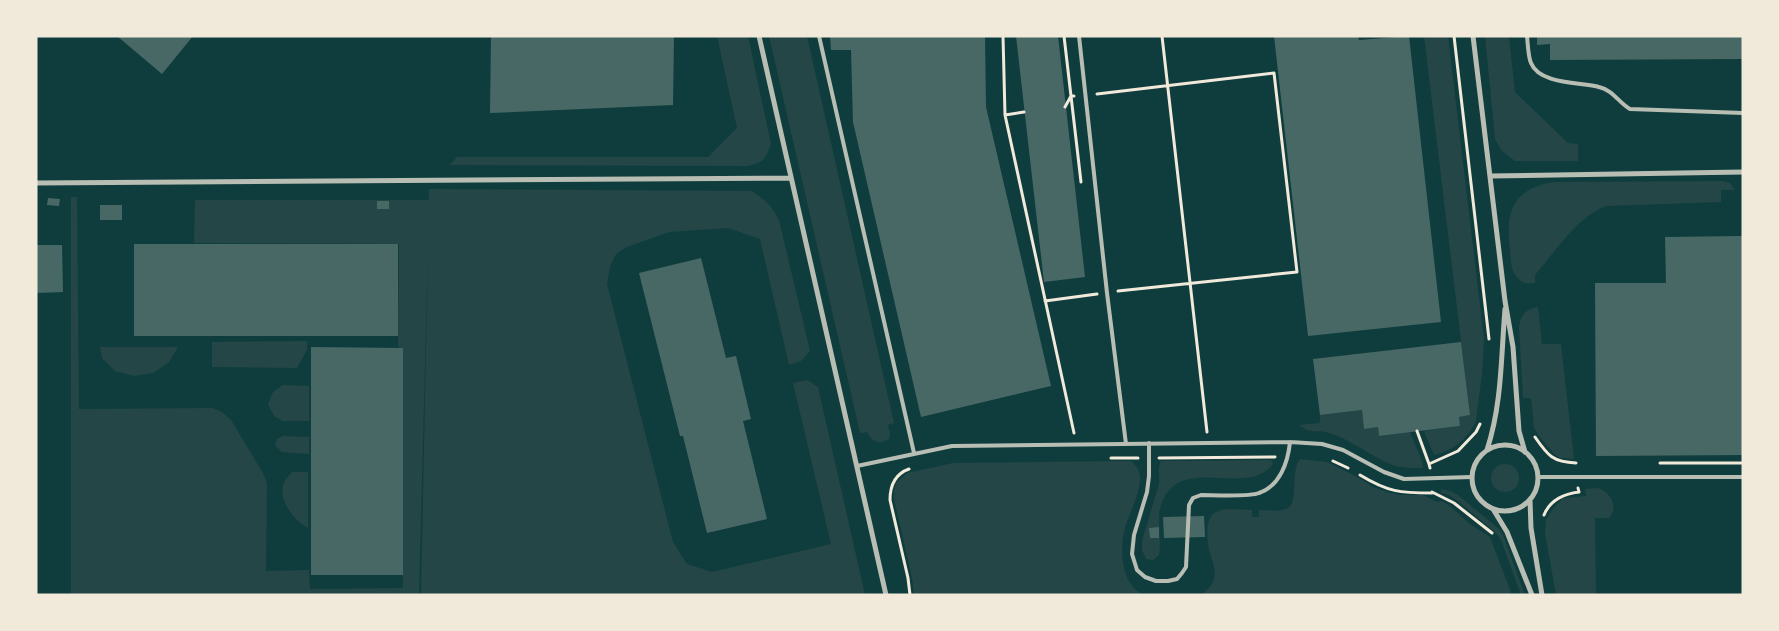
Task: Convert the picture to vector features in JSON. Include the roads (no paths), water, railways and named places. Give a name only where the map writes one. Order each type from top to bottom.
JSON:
[{"type":"street","points":[[759,36],[886,595]]},
{"type":"street","points":[[1473,36],[1505,301],[1514,347],[1519,431],[1525,452]]},
{"type":"street","points":[[1490,176],[1743,172]]},
{"type":"street","points":[[36,183],[790,178]]},
{"type":"street","points":[[1487,450],[1494,428],[1498,403],[1505,301]]},
{"type":"street","points":[[1496,446],[1516,447],[1525,452],[1532,458],[1537,468],[1538,477],[1538,485],[1530,500],[1513,510],[1503,511],[1484,503],[1477,496],[1473,487],[1474,466],[1479,457],[1487,450],[1496,446]]},
{"type":"street","points":[[1530,500],[1531,528],[1542,595]]},
{"type":"street","points":[[1493,508],[1507,532],[1532,595]]},
{"type":"lane","points":[[819,36],[914,453]]},
{"type":"lane","points":[[1079,36],[1107,293],[1126,444]]},
{"type":"lane","points":[[1527,36],[1531,64],[1539,72],[1569,84],[1599,87],[1611,91],[1621,104],[1630,109],[1743,113]]},
{"type":"lane","points":[[857,466],[952,446],[1290,442],[1322,444],[1343,450],[1384,472],[1404,479],[1472,477]]},
{"type":"lane","points":[[1149,443],[1147,492],[1134,535],[1132,554],[1137,570],[1156,582],[1168,582],[1177,578],[1186,567],[1188,505],[1193,498],[1201,495],[1258,494],[1266,490],[1281,473],[1288,456],[1290,442]]},
{"type":"lane","points":[[1538,477],[1743,477]]}]
